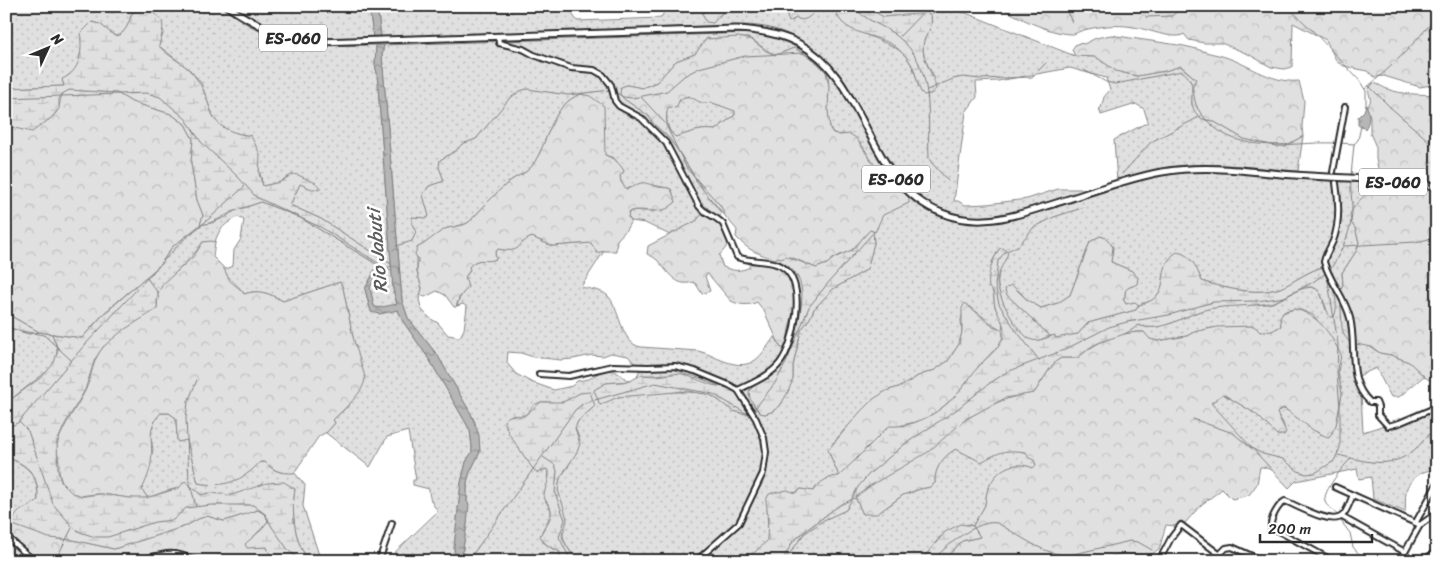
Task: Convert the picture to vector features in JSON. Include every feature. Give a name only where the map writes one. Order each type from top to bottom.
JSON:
[{"type":"main road","name":"ES-060","points":[[227,6],[261,27],[288,37],[320,42],[736,29],[764,31],[796,42],[820,58],[848,94],[881,157],[903,186],[917,199],[936,210],[962,219],[986,220],[1014,216],[1137,178],[1186,169],[1228,169],[1437,186]]},
{"type":"street","points":[[498,36],[499,43],[502,45],[523,49],[534,55],[573,68],[594,70],[602,75],[611,85],[617,104],[641,118],[666,144],[700,207],[723,224],[737,257],[776,264],[789,273],[796,289],[797,307],[792,333],[783,357],[771,372],[738,390]]},
{"type":"street","points":[[1333,172],[1345,107]]},
{"type":"street","points":[[1336,183],[1338,204],[1336,230],[1324,261],[1350,315],[1354,368],[1359,389],[1368,400],[1371,402],[1375,401],[1378,414],[1387,425],[1392,426],[1437,407]]},
{"type":"street","points":[[539,374],[569,376],[613,366],[679,367],[703,374],[738,390],[756,419],[764,438],[766,452],[763,473],[739,523],[696,561]]},
{"type":"street","points":[[1400,561],[1437,484]]},
{"type":"street","points":[[1335,487],[1418,523]]},
{"type":"street","points":[[1342,517],[1353,495]]},
{"type":"street","points":[[1331,560],[1271,527],[1270,524],[1279,506],[1285,501],[1327,518],[1335,519],[1342,517],[1405,552]]},
{"type":"street","points":[[1418,523],[1437,513]]},
{"type":"street","points":[[378,561],[392,523]]},
{"type":"street","points":[[1159,561],[1180,525],[1219,554]]},
{"type":"street","points":[[6,536],[34,561]]},
{"type":"street","points":[[1215,560],[1228,547],[1234,547],[1264,561]]},
{"type":"street","points":[[1423,561],[1435,552]]},
{"type":"street","points":[[138,561],[167,553],[177,553],[195,561]]},
{"type":"green space","points":[[6,6],[220,6],[241,21],[278,38],[319,45],[376,45],[375,65],[391,264],[321,219],[290,205],[300,184],[319,190],[287,177],[280,182],[263,186],[251,136],[231,132],[218,124],[213,116],[201,83],[190,70],[159,46],[164,31],[131,15],[128,26],[121,35],[115,36],[100,24],[82,44],[78,67],[64,79],[64,86],[6,88]]},
{"type":"green space","points":[[234,6],[367,6],[367,10],[370,13],[373,37],[335,38],[300,35],[268,25]]},
{"type":"green space","points":[[377,6],[567,6],[577,21],[661,18],[667,6],[697,6],[703,9],[704,6],[713,6],[705,11],[716,20],[728,6],[781,6],[788,11],[792,21],[796,18],[804,19],[808,17],[814,11],[815,6],[835,6],[837,16],[851,26],[899,50],[911,64],[919,88],[935,79],[923,49],[925,37],[932,20],[931,15],[926,13],[932,6],[948,6],[1075,56],[1096,57],[1116,71],[1136,76],[1165,71],[1180,66],[1196,79],[1192,88],[1192,105],[1205,120],[1213,121],[1244,139],[1276,146],[1285,146],[1303,136],[1298,171],[1210,164],[1175,166],[1143,173],[1117,182],[1114,140],[1148,122],[1144,109],[1136,104],[1101,115],[1099,108],[1101,108],[1104,97],[1110,90],[1106,78],[1070,68],[998,81],[976,82],[977,97],[966,112],[954,201],[965,205],[987,204],[1027,199],[1058,189],[1095,189],[1013,213],[996,216],[962,217],[949,214],[937,208],[919,197],[904,184],[882,152],[855,99],[836,70],[814,49],[781,31],[766,27],[743,25],[381,37]]},
{"type":"green space","points":[[713,6],[728,6],[713,23],[706,22],[702,13]]},
{"type":"green space","points":[[781,6],[815,6],[815,11],[806,19],[796,18],[789,22],[788,11]]},
{"type":"green space","points":[[835,6],[863,6],[884,17],[926,13],[931,15],[931,25],[924,42],[923,52],[936,89],[931,94],[924,95],[921,92],[913,67],[897,48],[880,39],[851,29],[838,16]]},
{"type":"green space","points":[[863,6],[932,6],[926,13],[884,17]]},
{"type":"green space","points":[[999,6],[1437,6],[1437,84],[1420,87],[1384,76],[1375,77],[1367,71],[1344,66],[1337,62],[1326,40],[1293,23],[1292,67],[1284,69],[1271,67],[1248,54],[1221,43],[1204,43],[1189,40],[1184,34],[1174,36],[1127,26],[1102,27],[1073,34],[1052,31],[1033,24]]},
{"type":"green space","points":[[141,7],[160,18],[163,26],[159,46],[192,73],[200,84],[216,121],[234,132],[251,136],[260,154],[259,174],[263,186],[280,182],[293,174],[316,183],[321,189],[312,189],[300,184],[290,205],[321,219],[391,264],[392,271],[383,268],[299,217],[261,202],[200,225],[203,215],[197,200],[191,163],[193,139],[185,124],[171,114],[132,102],[117,93],[69,90],[62,94],[59,99],[59,109],[51,118],[32,132],[6,126],[6,88],[64,86],[62,79],[73,71],[79,60],[80,34],[92,22],[100,24],[115,36],[120,35],[127,27],[134,12]]},
{"type":"green space","points":[[753,33],[783,41],[815,60],[794,48],[776,55],[747,38],[706,39],[695,54],[676,61],[657,82],[642,88],[627,85],[620,88],[624,99],[649,116],[653,123],[669,138],[697,182],[722,214],[717,219],[701,215],[696,221],[670,235],[645,223],[631,221],[628,217],[629,212],[635,210],[657,210],[676,202],[671,189],[640,184],[626,189],[621,182],[620,176],[624,171],[614,158],[605,155],[581,94],[571,99],[556,116],[538,157],[530,169],[513,179],[469,222],[449,228],[417,248],[417,271],[422,289],[419,300],[422,310],[438,323],[448,335],[460,337],[464,329],[467,307],[463,304],[457,306],[465,289],[465,277],[469,272],[469,267],[473,264],[479,261],[496,259],[495,253],[498,249],[515,249],[532,237],[552,246],[592,243],[604,251],[581,287],[607,295],[615,307],[624,332],[634,344],[641,347],[698,351],[724,361],[743,365],[760,356],[775,336],[781,348],[787,341],[789,329],[785,263],[801,281],[803,295],[797,327],[788,356],[751,389],[749,394],[755,408],[760,413],[765,414],[780,406],[793,379],[793,366],[801,330],[814,309],[833,289],[866,270],[874,243],[873,231],[875,232],[882,215],[908,203],[909,198],[928,211],[947,219],[961,222],[998,222],[1079,200],[1159,174],[1228,171],[1386,184],[1381,189],[1368,193],[1351,222],[1359,242],[1357,250],[1342,273],[1343,284],[1340,292],[1341,318],[1367,345],[1380,353],[1409,362],[1424,376],[1399,397],[1391,397],[1376,368],[1354,378],[1361,394],[1363,432],[1437,408],[1437,471],[1423,472],[1410,482],[1406,491],[1405,512],[1373,499],[1371,477],[1359,479],[1357,469],[1296,481],[1289,488],[1211,403],[1223,394],[1256,414],[1277,435],[1284,435],[1284,425],[1277,413],[1281,409],[1296,415],[1321,435],[1336,425],[1342,394],[1332,339],[1313,315],[1294,309],[1285,311],[1280,318],[1281,326],[1269,332],[1260,332],[1254,326],[1212,328],[1194,332],[1187,336],[1158,341],[1149,339],[1144,332],[1125,335],[1138,325],[1156,327],[1207,309],[1233,305],[1272,303],[1299,290],[1310,287],[1319,291],[1326,310],[1323,267],[1276,289],[1243,291],[1202,281],[1198,272],[1167,262],[1162,289],[1153,300],[1139,305],[1126,304],[1123,299],[1126,288],[1133,286],[1138,278],[1132,271],[1111,262],[1113,247],[1106,238],[1100,236],[1090,242],[1070,295],[1058,303],[1041,308],[1027,300],[1018,290],[1006,294],[1050,336],[1036,341],[1025,336],[1003,303],[998,279],[1000,268],[1006,258],[999,249],[992,262],[993,291],[995,307],[1003,322],[1002,330],[965,304],[961,320],[962,332],[959,344],[948,361],[935,370],[918,376],[902,386],[886,391],[844,430],[828,450],[839,476],[824,481],[813,491],[801,489],[767,510],[767,542],[745,561],[721,557],[710,561],[576,561],[563,538],[564,529],[558,490],[560,478],[568,467],[580,440],[575,428],[578,421],[595,406],[580,393],[562,402],[538,403],[523,415],[511,415],[506,427],[527,460],[549,471],[544,495],[551,510],[551,515],[542,531],[543,542],[560,552],[560,561],[462,561],[467,524],[467,482],[480,452],[475,422],[438,356],[408,318],[402,300],[382,55],[384,45]],"holes":[[[508,352],[561,360],[592,355],[603,356],[611,353],[628,356],[640,369],[637,377],[641,375],[670,374],[694,376],[726,388],[732,388],[749,412],[747,414],[736,412],[710,395],[692,392],[664,392],[626,396],[600,405],[595,390],[606,383],[630,381],[615,371],[605,369],[589,379],[577,381],[572,386],[554,390],[531,382],[516,374],[507,363]]]},
{"type":"green space","points":[[1111,35],[1188,47],[1228,58],[1268,76],[1288,81],[1299,81],[1304,101],[1303,136],[1285,146],[1276,146],[1244,139],[1213,121],[1202,119],[1195,112],[1192,105],[1192,88],[1196,79],[1181,66],[1137,76],[1116,71],[1096,57],[1075,56],[1072,50],[1079,43],[1084,44],[1096,38]]},
{"type":"green space","points":[[739,37],[752,40],[766,51],[776,55],[794,48],[814,60],[826,72],[829,86],[828,110],[830,129],[833,133],[840,135],[850,134],[856,138],[875,166],[880,171],[887,173],[909,198],[909,203],[883,215],[875,232],[870,230],[852,250],[816,268],[791,257],[782,259],[778,257],[775,259],[745,246],[736,237],[737,230],[704,191],[669,138],[653,123],[649,116],[624,99],[620,94],[621,87],[627,85],[642,88],[657,82],[676,61],[695,54],[706,39]],"holes":[[[688,96],[702,103],[710,102],[735,111],[735,115],[715,130],[699,130],[675,137],[667,124],[668,107],[676,108],[680,99]]]},
{"type":"green space","points":[[815,60],[824,67],[838,84],[887,173],[875,165],[860,142],[844,134],[836,134],[831,129],[828,121],[829,88],[826,71]]},
{"type":"green space","points":[[1373,83],[1399,92],[1437,95],[1437,179],[1434,182],[1380,178],[1376,159],[1376,147],[1370,133],[1370,116],[1366,107],[1370,101],[1368,90]]},
{"type":"green space","points":[[69,90],[117,93],[132,102],[171,114],[185,124],[193,139],[191,163],[197,200],[203,215],[200,225],[172,247],[159,266],[104,313],[82,338],[39,332],[6,313],[6,126],[28,127],[49,120],[58,109],[63,94]]},
{"type":"green space","points":[[581,94],[590,96],[604,106],[605,155],[616,161],[624,171],[620,176],[621,182],[626,189],[643,183],[669,188],[676,202],[661,210],[629,212],[628,217],[631,221],[617,240],[616,251],[597,253],[591,243],[552,246],[532,237],[515,249],[498,249],[495,253],[496,259],[473,263],[465,277],[468,287],[459,298],[456,307],[445,295],[437,291],[425,297],[420,295],[422,289],[417,271],[418,258],[415,255],[417,248],[445,229],[469,222],[513,179],[530,169],[538,157],[556,116],[571,99]]},
{"type":"green space","points":[[686,96],[728,107],[735,111],[735,115],[715,130],[699,130],[675,137],[667,123],[667,106],[679,102]]},
{"type":"green space","points":[[1386,184],[1437,187],[1437,384],[1426,378],[1409,362],[1380,353],[1372,347],[1350,343],[1344,335],[1342,328],[1340,292],[1343,284],[1342,273],[1357,250],[1359,242],[1350,214],[1355,205],[1368,193],[1381,189]]},
{"type":"green space","points":[[261,202],[299,217],[383,268],[392,271],[393,289],[397,305],[379,308],[398,310],[402,320],[429,359],[470,430],[472,452],[466,462],[461,483],[454,548],[456,561],[386,561],[438,511],[431,501],[429,489],[413,485],[413,480],[416,480],[408,431],[387,437],[370,467],[326,433],[335,423],[333,420],[350,404],[353,337],[343,288],[340,282],[283,301],[264,293],[244,294],[228,276],[223,267],[226,269],[233,266],[234,250],[241,239],[244,220],[238,217],[224,226],[215,242],[203,242],[158,293],[146,277],[159,266],[172,247],[200,225],[211,223],[226,217],[232,212]],"holes":[[[376,268],[370,288],[374,306],[376,307],[369,306],[365,289]]]},
{"type":"green space","points":[[703,213],[717,219],[726,232],[728,242],[725,249],[719,255],[723,267],[743,270],[750,267],[746,260],[764,261],[774,263],[789,275],[793,283],[795,301],[784,348],[781,348],[764,311],[757,302],[744,304],[731,301],[708,274],[705,276],[710,291],[702,294],[696,284],[693,282],[681,283],[677,281],[656,259],[647,254],[648,246],[696,221]]},
{"type":"green space","points":[[870,230],[873,231],[874,243],[868,267],[833,289],[814,309],[801,330],[793,366],[793,379],[788,392],[780,406],[771,412],[760,413],[750,399],[749,391],[786,357],[802,302],[800,282],[795,273],[787,265],[775,259],[778,257],[782,259],[786,256],[816,268],[852,250]]},
{"type":"green space","points":[[1100,236],[1106,238],[1113,247],[1111,262],[1132,271],[1138,278],[1137,284],[1127,289],[1123,299],[1126,304],[1135,302],[1139,305],[1136,310],[1088,323],[1078,334],[1054,339],[1055,336],[1050,336],[1006,294],[1005,289],[1011,285],[1013,286],[1027,300],[1041,308],[1058,303],[1070,295],[1090,242]]},
{"type":"green space","points":[[203,242],[215,242],[213,257],[223,267],[230,281],[244,294],[264,293],[283,301],[340,282],[365,377],[358,395],[333,420],[335,423],[327,432],[319,436],[294,473],[278,471],[265,462],[260,462],[247,474],[232,482],[225,484],[198,483],[187,440],[177,441],[176,418],[169,413],[161,413],[153,424],[151,436],[152,456],[148,476],[142,490],[148,498],[102,494],[79,496],[72,494],[63,485],[60,477],[57,445],[63,429],[85,391],[100,351],[116,335],[157,309],[158,293],[163,284],[194,256]]},
{"type":"green space","points":[[1003,248],[1008,252],[997,281],[1000,296],[1015,323],[1026,337],[1032,340],[1041,340],[1055,335],[1055,338],[1078,334],[1088,323],[1136,310],[1139,305],[1151,301],[1161,288],[1166,266],[1177,252],[1190,259],[1202,281],[1244,291],[1276,289],[1323,267],[1334,291],[1336,311],[1334,317],[1330,317],[1318,290],[1310,287],[1274,302],[1208,309],[1156,327],[1138,325],[1128,332],[1094,345],[1078,358],[1061,358],[1051,367],[1034,393],[1005,398],[966,419],[928,452],[868,487],[855,498],[838,506],[805,531],[793,541],[782,561],[745,561],[767,541],[768,518],[766,500],[769,494],[787,490],[796,493],[801,489],[813,491],[824,480],[839,476],[889,426],[899,426],[919,421],[945,406],[959,392],[977,368],[998,347],[1003,339],[1004,330],[996,310],[993,291],[989,288],[989,277],[994,258],[999,249]]},
{"type":"green space","points":[[146,277],[158,293],[157,309],[122,331],[103,347],[95,359],[85,390],[57,442],[58,471],[61,482],[72,493],[83,496],[101,494],[146,498],[179,488],[185,481],[201,495],[208,493],[232,495],[267,483],[284,482],[295,489],[293,507],[297,537],[300,546],[310,561],[272,561],[267,547],[247,548],[245,544],[268,521],[266,515],[258,510],[224,521],[207,516],[186,526],[114,549],[73,540],[49,538],[13,525],[14,519],[19,512],[38,500],[38,491],[31,472],[21,464],[6,457],[6,403],[43,376],[54,363],[58,349],[52,334],[82,338],[104,314]]},
{"type":"green space","points":[[965,303],[993,326],[1002,330],[1003,337],[998,346],[979,366],[958,394],[938,411],[923,420],[895,427],[867,447],[839,476],[828,450],[872,400],[886,391],[902,386],[918,376],[935,370],[948,361],[959,344],[962,332],[962,308]]},
{"type":"green space","points":[[1294,309],[1317,320],[1333,340],[1341,355],[1338,372],[1342,394],[1336,425],[1329,438],[1313,430],[1284,408],[1277,413],[1286,432],[1284,435],[1277,435],[1256,414],[1223,394],[1211,403],[1272,470],[1260,467],[1257,484],[1249,495],[1232,499],[1222,489],[1201,505],[1185,523],[1176,526],[1166,525],[1159,550],[1150,555],[1121,554],[1101,561],[943,561],[962,541],[980,537],[973,526],[985,505],[988,489],[995,476],[1012,466],[1018,465],[1033,468],[1036,465],[1026,452],[1002,452],[981,462],[956,449],[940,463],[935,483],[930,487],[903,495],[877,514],[863,514],[855,497],[973,415],[1002,401],[1034,393],[1051,367],[1061,358],[1078,358],[1100,342],[1135,332],[1144,332],[1150,339],[1158,341],[1187,336],[1194,332],[1217,327],[1254,326],[1260,332],[1272,331],[1281,326],[1280,318],[1283,313]]},
{"type":"green space","points":[[6,313],[39,332],[29,334],[6,327]]},
{"type":"green space","points":[[6,327],[29,334],[39,332],[52,334],[56,344],[57,356],[50,369],[6,403]]},
{"type":"green space","points":[[680,373],[712,385],[736,389],[749,407],[749,412],[747,414],[733,411],[711,395],[687,391],[618,397],[600,405],[594,390],[606,383],[630,381],[641,375],[656,376]]},
{"type":"green space","points":[[590,392],[595,406],[578,421],[575,428],[580,444],[560,478],[558,490],[567,521],[562,535],[563,540],[576,561],[560,561],[560,552],[546,544],[540,536],[551,513],[544,495],[549,471],[546,469],[538,473],[533,469],[509,434],[504,421],[510,416],[524,416],[541,402],[563,402],[580,393]]},
{"type":"green space","points":[[161,413],[169,413],[176,418],[177,441],[187,439],[198,483],[216,484],[232,481],[247,474],[260,462],[265,462],[278,472],[294,472],[305,485],[303,506],[319,555],[316,561],[310,561],[300,546],[295,527],[293,507],[295,489],[288,485],[280,483],[264,485],[224,496],[201,495],[197,490],[184,488],[148,498],[142,490],[153,449],[150,435],[156,418]]},
{"type":"green space","points":[[956,449],[970,457],[1013,450],[1026,452],[1036,465],[1033,468],[1019,465],[1012,466],[1000,472],[991,482],[986,495],[985,505],[973,526],[968,524],[940,537],[921,561],[782,561],[793,541],[838,506],[855,497],[863,514],[890,505],[903,495],[930,487],[935,483],[936,472],[940,463]]},
{"type":"green space","points":[[6,457],[21,464],[31,472],[38,491],[38,500],[16,516],[13,525],[6,522]]},
{"type":"green space","points":[[258,510],[266,515],[268,521],[247,547],[267,547],[272,561],[6,561],[6,522],[57,539],[73,540],[114,549],[186,526],[207,516],[224,521]]},
{"type":"green space","points":[[960,524],[973,526],[980,537],[962,541],[943,561],[921,561],[945,532]]},
{"type":"water","points":[[367,6],[377,6],[381,37],[373,37],[370,13],[367,10]]},
{"type":"water","points":[[376,45],[384,45],[382,55],[402,300],[408,318],[438,356],[471,414],[479,435],[480,452],[467,482],[467,502],[469,504],[462,561],[456,561],[454,548],[461,483],[466,462],[472,452],[470,430],[429,359],[402,320],[398,310],[380,314],[371,312],[365,289],[376,268],[379,270],[370,288],[374,306],[377,308],[397,304],[393,289],[375,65]]},
{"type":"water","points":[[1366,105],[1369,117],[1365,129],[1358,125],[1358,117],[1364,111]]},
{"type":"waterway","points":[[853,6],[863,16],[897,36],[909,48],[918,62],[924,76],[927,92],[929,158],[948,181]]},
{"type":"waterway","points":[[900,36],[929,6]]},
{"type":"waterway","points":[[1064,6],[1072,22]]},
{"type":"waterway","points":[[1146,17],[1172,16],[1183,6]]},
{"type":"waterway","points":[[1287,6],[1359,80],[1366,91],[1366,105]]},
{"type":"waterway","points":[[1365,89],[1403,54],[1437,16]]},
{"type":"waterway","points":[[614,91],[623,97],[633,98],[667,91],[684,76],[699,68],[745,56],[804,53]]},
{"type":"waterway","points":[[927,90],[953,79],[963,77],[980,79],[1032,77],[1046,63]]},
{"type":"waterway","points":[[1084,70],[1106,82],[1115,84],[1182,71],[1190,81],[1195,102],[1200,112],[1214,127],[1229,136],[1245,142],[1263,144],[1336,143]]},
{"type":"waterway","points":[[1369,86],[1437,148]]},
{"type":"waterway","name":"Rio Jabuti","points":[[396,246],[412,241],[416,232],[412,224],[412,217],[427,218],[429,216],[423,195],[429,186],[444,181],[439,167],[440,160],[457,150],[462,144],[476,139],[509,99],[520,91],[527,89],[568,95],[610,90]]},
{"type":"waterway","name":"Rio Jabuti","points":[[6,98],[147,93],[160,97],[186,119],[201,142],[256,197],[322,228],[386,268],[392,266]]},
{"type":"waterway","points":[[641,97],[665,123],[687,169],[720,205],[725,214]]},
{"type":"waterway","points":[[1122,174],[1151,142],[1201,116]]},
{"type":"waterway","points":[[1351,176],[1354,144],[1358,140],[1361,126]]},
{"type":"waterway","points":[[1340,143],[1354,144]]},
{"type":"waterway","points":[[1330,270],[1342,248],[1351,224],[1351,180]]},
{"type":"waterway","points":[[6,429],[19,422],[82,348],[181,242],[245,186]]},
{"type":"waterway","points":[[1039,360],[1015,329],[999,304],[995,285],[998,261],[1005,252],[1019,245],[1033,228],[1054,217],[1082,208]]},
{"type":"waterway","points":[[753,411],[775,383],[786,363],[809,307],[872,234]]},
{"type":"waterway","points":[[1344,246],[1416,242],[1437,237]]},
{"type":"waterway","points":[[784,561],[804,534],[824,520],[846,510],[858,487],[869,474],[905,444],[956,410],[1007,372],[1064,350],[1109,327],[1169,315],[1213,302],[1257,301],[1285,297],[1326,273]]},
{"type":"waterway","points":[[1193,419],[1233,433],[1251,448],[1263,454],[1283,459],[1298,471],[1306,474],[1315,473],[1334,461],[1340,448],[1340,407],[1337,373],[1338,344],[1327,275]]},
{"type":"waterway","points":[[6,326],[16,330],[44,335],[71,360]]},
{"type":"waterway","points":[[196,506],[189,480],[186,418],[188,402],[197,380]]},
{"type":"waterway","points":[[468,561],[575,410],[584,403],[655,383],[713,394],[746,413],[750,413]]},
{"type":"waterway","points":[[19,422],[28,431],[53,504],[73,527],[80,532],[95,537],[108,537],[155,522],[173,520],[186,508],[211,505],[253,505],[265,514],[289,551],[301,561]]},
{"type":"waterway","points":[[1338,455],[1357,460],[1377,462],[1395,460],[1413,451],[1437,426]]},
{"type":"waterway","points":[[543,457],[555,465],[557,471],[555,493],[565,520],[559,537],[571,561]]},
{"type":"waterway","points":[[1338,516],[1326,504],[1325,497],[1334,479],[1351,458]]},
{"type":"waterway","points":[[1340,520],[1350,533],[1353,547],[1365,561]]},
{"type":"waterway","points":[[932,561],[962,535],[980,525],[989,523],[997,523],[1032,544],[1060,554],[1070,555],[1130,541],[1138,542],[1152,550]]},
{"type":"waterway","points":[[55,561],[72,528]]}]
